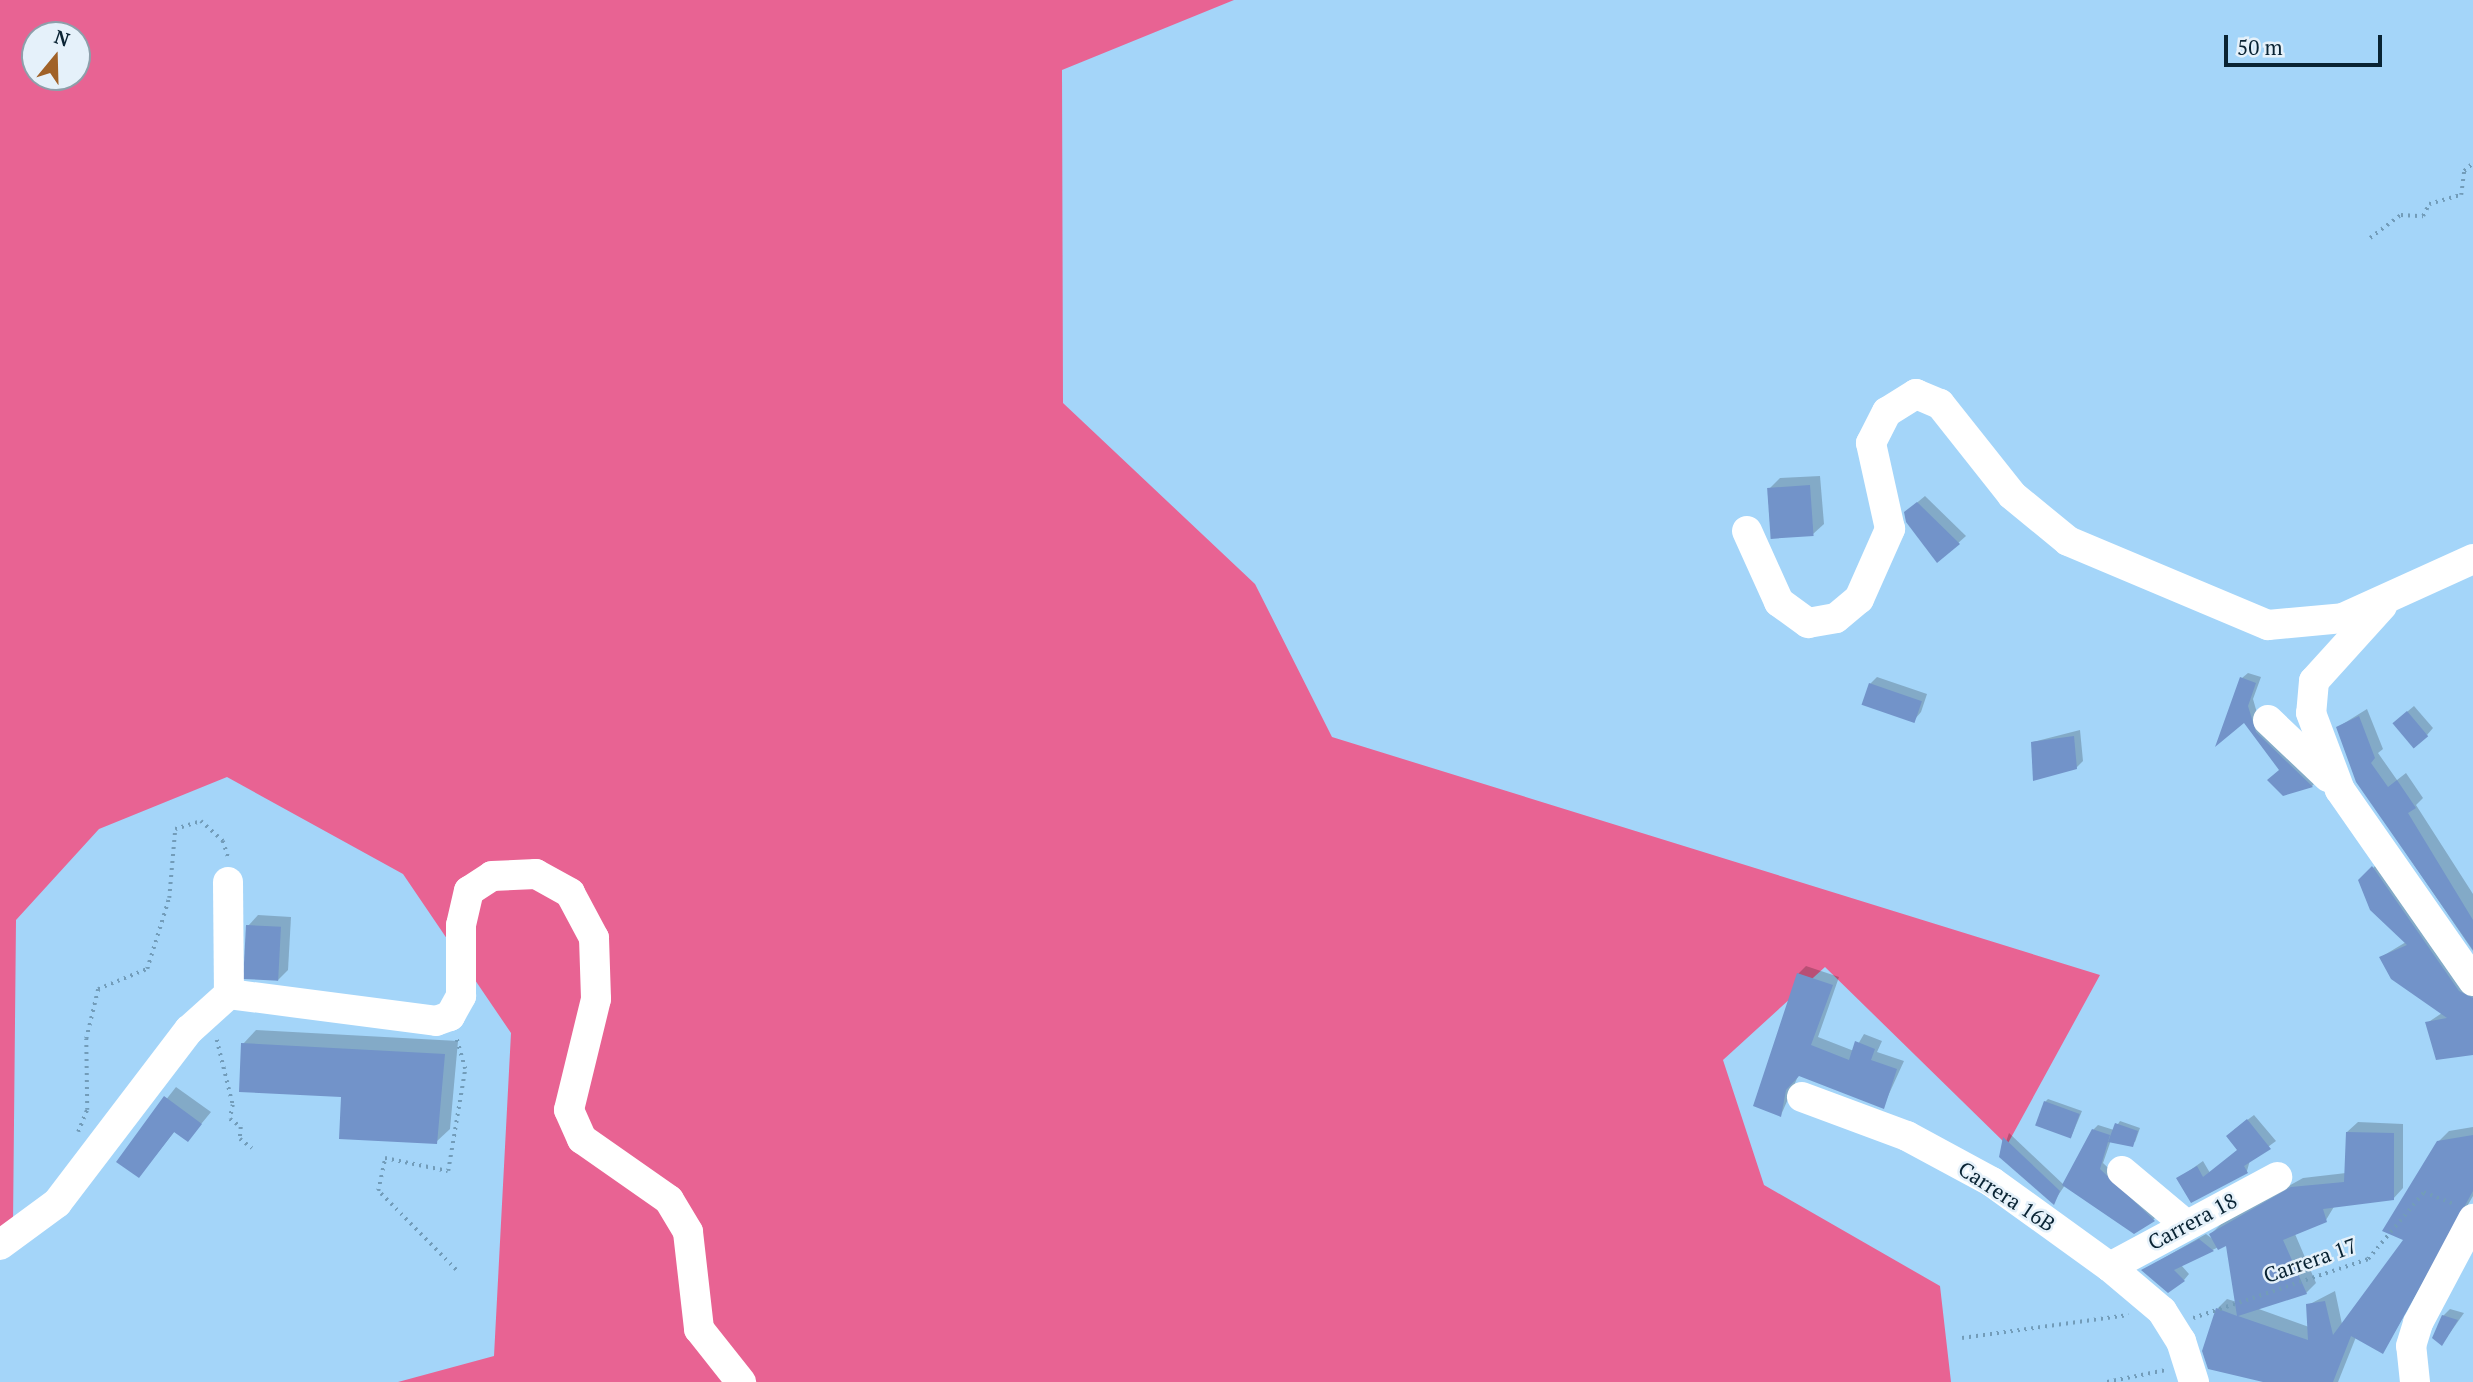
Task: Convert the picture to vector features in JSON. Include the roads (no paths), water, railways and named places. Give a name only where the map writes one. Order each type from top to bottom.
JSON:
[{"type":"street","points":[[1747,531],[1779,602],[1808,623],[1836,618],[1859,599],[1890,529],[1871,443],[1887,412],[1916,394],[1940,404],[2012,495],[2105,561],[2268,625],[2343,618],[2383,604],[2473,559]]},
{"type":"street","points":[[2340,790],[2311,713],[2314,681],[2383,604]]},
{"type":"street","points":[[2268,720],[2340,790],[2473,981]]},
{"type":"street","points":[[229,995],[366,1017],[436,1021],[450,1016],[461,996],[461,925],[468,891],[492,876],[536,874],[570,894],[594,939],[596,999],[569,1110],[582,1139],[668,1200],[688,1232],[699,1329],[741,1382]]},
{"type":"street","points":[[0,1245],[57,1203],[189,1030],[229,995],[228,882]]},
{"type":"street","name":"Carrera 16B","points":[[1802,1097],[1907,1136],[1992,1182],[2110,1267],[2180,1345]]},
{"type":"street","points":[[2122,1171],[2184,1223]]},
{"type":"street","name":"Carrera 18","points":[[2110,1267],[2184,1223],[2277,1177]]},
{"type":"street","points":[[2413,1377],[2418,1323],[2467,1213]]}]
